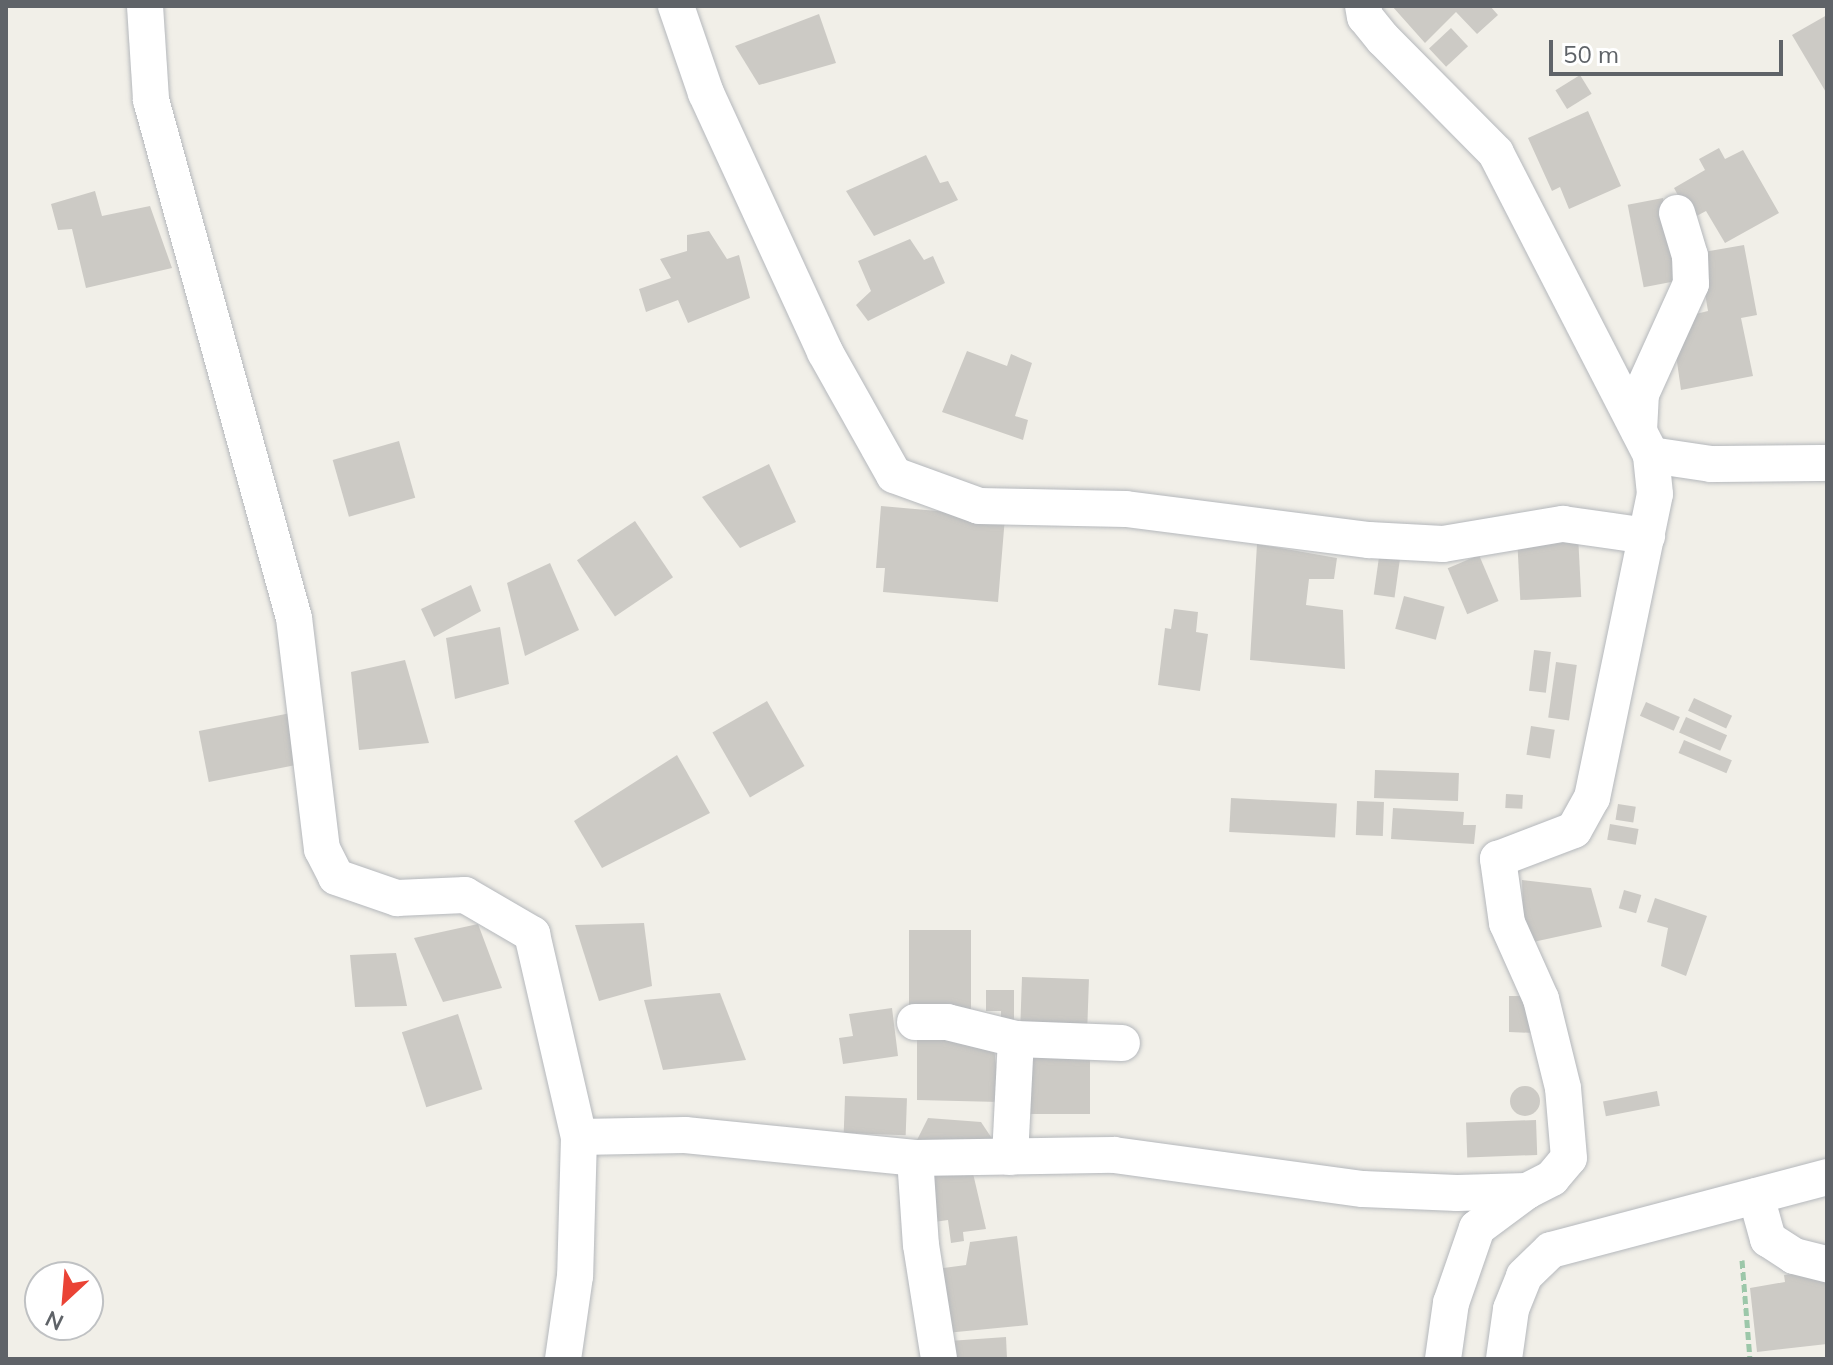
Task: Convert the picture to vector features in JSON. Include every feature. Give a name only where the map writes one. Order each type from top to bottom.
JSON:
[{"type":"street","points":[[145,6],[151,100],[294,618],[322,849],[336,877],[397,898],[465,895],[532,934],[579,1137],[575,1276],[563,1359]]},
{"type":"street","points":[[676,6],[706,93],[818,338],[894,475],[979,506],[1126,509],[1369,540],[1443,544],[1563,524],[1647,536]]},
{"type":"street","points":[[1363,6],[1383,39],[1496,153],[1645,443],[1711,464],[1827,463]]},
{"type":"street","points":[[1443,1359],[1451,1303],[1477,1228],[1527,1191],[1552,1178],[1569,1158],[1570,1130],[1541,999],[1507,923],[1498,859],[1574,830],[1592,798],[1655,494],[1645,443],[1641,394],[1691,284],[1690,256],[1677,213]]},
{"type":"street","points":[[915,1022],[947,1022],[1016,1039],[1122,1043]]},
{"type":"street","points":[[1010,1157],[1016,1039]]},
{"type":"street","points":[[579,1137],[685,1135],[915,1158],[1114,1155],[1363,1189],[1527,1191]]},
{"type":"street","points":[[915,1158],[921,1245],[939,1359]]},
{"type":"street","points":[[1504,1359],[1511,1309],[1520,1287],[1551,1250],[1827,1177]]},
{"type":"street","points":[[1756,1196],[1768,1239],[1794,1256],[1827,1264]]},
{"type":"path","points":[[1742,1258],[1750,1359]]},
{"type":"building","points":[[1392,6],[1490,6],[1498,15],[1477,34],[1456,12],[1425,43]]},
{"type":"building","points":[[819,14],[836,63],[759,85],[735,46]]},
{"type":"building","points":[[1827,15],[1827,94],[1792,35]]},
{"type":"building","points":[[1451,28],[1468,46],[1446,67],[1429,48]]},
{"type":"building","points":[[1580,75],[1592,94],[1567,109],[1555,90]]},
{"type":"building","points":[[1588,111],[1621,186],[1569,209],[1560,187],[1552,191],[1528,138]]},
{"type":"building","points":[[1719,148],[1725,159],[1743,150],[1779,213],[1725,243],[1706,211],[1691,219],[1674,188],[1705,170],[1699,159]]},
{"type":"building","points":[[926,155],[940,183],[948,181],[958,200],[874,236],[846,191]]},
{"type":"building","points":[[95,191],[102,216],[150,206],[172,268],[86,288],[72,229],[58,230],[51,204]]},
{"type":"building","points":[[1663,198],[1679,280],[1644,287],[1628,205]]},
{"type":"building","points":[[709,231],[727,259],[739,255],[750,298],[688,323],[678,300],[646,312],[639,289],[671,278],[660,259],[687,251],[687,235]]},
{"type":"building","points":[[910,239],[924,260],[933,256],[945,283],[868,321],[856,305],[871,291],[858,261]]},
{"type":"building","points":[[1744,245],[1757,315],[1741,318],[1753,376],[1681,390],[1671,320],[1708,311],[1698,253]]},
{"type":"building","points":[[967,351],[1007,366],[1011,354],[1032,363],[1015,416],[1028,420],[1023,440],[942,412]]},
{"type":"building","points":[[399,441],[415,498],[349,517],[333,460]]},
{"type":"building","points":[[769,464],[796,522],[740,548],[702,497]]},
{"type":"building","points":[[881,506],[1005,517],[998,602],[883,592],[885,568],[876,568]]},
{"type":"building","points":[[635,521],[673,577],[615,617],[577,560]]},
{"type":"building","points":[[1578,535],[1581,597],[1520,600],[1517,538]]},
{"type":"building","points":[[1257,544],[1337,558],[1334,579],[1309,579],[1306,605],[1343,610],[1345,669],[1250,660]]},
{"type":"building","points":[[1380,550],[1401,553],[1395,597],[1374,595]]},
{"type":"building","points":[[1479,555],[1499,601],[1467,614],[1448,568]]},
{"type":"building","points":[[550,563],[579,630],[525,656],[507,583]]},
{"type":"building","points":[[471,585],[481,611],[434,637],[421,609]]},
{"type":"building","points":[[1404,596],[1445,607],[1436,640],[1395,629]]},
{"type":"building","points":[[1174,609],[1198,612],[1196,632],[1208,634],[1200,691],[1158,685],[1165,628],[1171,629]]},
{"type":"building","points":[[500,627],[509,684],[455,699],[446,638]]},
{"type":"building","points":[[1534,650],[1551,652],[1546,693],[1529,691]]},
{"type":"building","points":[[405,660],[429,743],[359,750],[351,672]]},
{"type":"building","points":[[1556,662],[1577,665],[1569,720],[1548,717]]},
{"type":"building","points":[[1694,698],[1732,716],[1726,728],[1688,711]]},
{"type":"building","points":[[767,701],[804,766],[750,797],[712,732]]},
{"type":"building","points":[[1646,702],[1680,717],[1674,731],[1640,716]]},
{"type":"building","points":[[296,712],[306,763],[209,782],[199,731]]},
{"type":"building","points":[[1686,717],[1727,735],[1720,751],[1679,733]]},
{"type":"building","points":[[1531,726],[1555,730],[1550,758],[1526,755]]},
{"type":"building","points":[[1684,740],[1732,760],[1726,773],[1679,753]]},
{"type":"building","points":[[677,755],[710,813],[602,868],[574,821]]},
{"type":"building","points":[[1375,770],[1459,773],[1458,801],[1374,798]]},
{"type":"building","points":[[1506,794],[1523,795],[1522,809],[1505,808]]},
{"type":"building","points":[[1231,798],[1337,804],[1335,838],[1229,832]]},
{"type":"building","points":[[1357,801],[1384,802],[1383,836],[1356,835]]},
{"type":"building","points":[[1618,804],[1636,807],[1633,823],[1615,820]]},
{"type":"building","points":[[1393,808],[1464,812],[1463,825],[1476,825],[1474,844],[1391,839]]},
{"type":"building","points":[[1610,824],[1639,829],[1636,845],[1607,840]]},
{"type":"building","points":[[1522,880],[1591,888],[1602,927],[1524,944]]},
{"type":"building","points":[[1624,890],[1641,895],[1636,913],[1619,908]]},
{"type":"building","points":[[1655,898],[1707,916],[1686,976],[1661,966],[1668,928],[1647,922]]},
{"type":"building","points":[[644,923],[652,986],[599,1001],[575,925]]},
{"type":"building","points":[[478,924],[502,988],[443,1002],[414,938]]},
{"type":"building","points":[[909,930],[971,930],[971,1009],[909,1009]]},
{"type":"building","points":[[396,953],[407,1006],[355,1007],[350,955]]},
{"type":"building","points":[[1022,977],[1089,979],[1087,1034],[1020,1032]]},
{"type":"building","points":[[986,990],[1014,990],[1014,1021],[1001,1021],[1001,1011],[986,1011]]},
{"type":"building","points":[[720,993],[746,1060],[663,1070],[644,1000]]},
{"type":"building","points":[[1509,996],[1528,996],[1536,1033],[1509,1032]]},
{"type":"building","points":[[892,1008],[898,1056],[843,1064],[839,1038],[853,1036],[849,1014]]},
{"type":"building","points":[[458,1014],[482,1089],[426,1107],[402,1032]]},
{"type":"building","points":[[917,1029],[993,1038],[1000,1102],[917,1100]]},
{"type":"building","points":[[1024,1056],[1090,1056],[1090,1114],[1024,1114]]},
{"type":"building","points":[[1525,1086],[1536,1090],[1540,1101],[1536,1112],[1525,1116],[1514,1112],[1510,1101],[1514,1090]]},
{"type":"building","points":[[1657,1091],[1660,1106],[1606,1116],[1603,1101]]},
{"type":"building","points":[[845,1096],[907,1098],[906,1135],[844,1133]]},
{"type":"building","points":[[928,1118],[981,1122],[995,1143],[917,1140]]},
{"type":"building","points":[[1536,1120],[1537,1155],[1467,1157],[1466,1122]]},
{"type":"building","points":[[972,1169],[986,1229],[963,1232],[964,1241],[951,1243],[948,1220],[927,1223],[921,1175]]},
{"type":"building","points":[[1017,1236],[1028,1325],[946,1333],[936,1269],[966,1265],[970,1242]]},
{"type":"building","points":[[1827,1270],[1827,1344],[1757,1352],[1750,1288],[1785,1282],[1784,1275]]},
{"type":"building","points":[[1006,1337],[1007,1359],[950,1359],[949,1341]]}]
